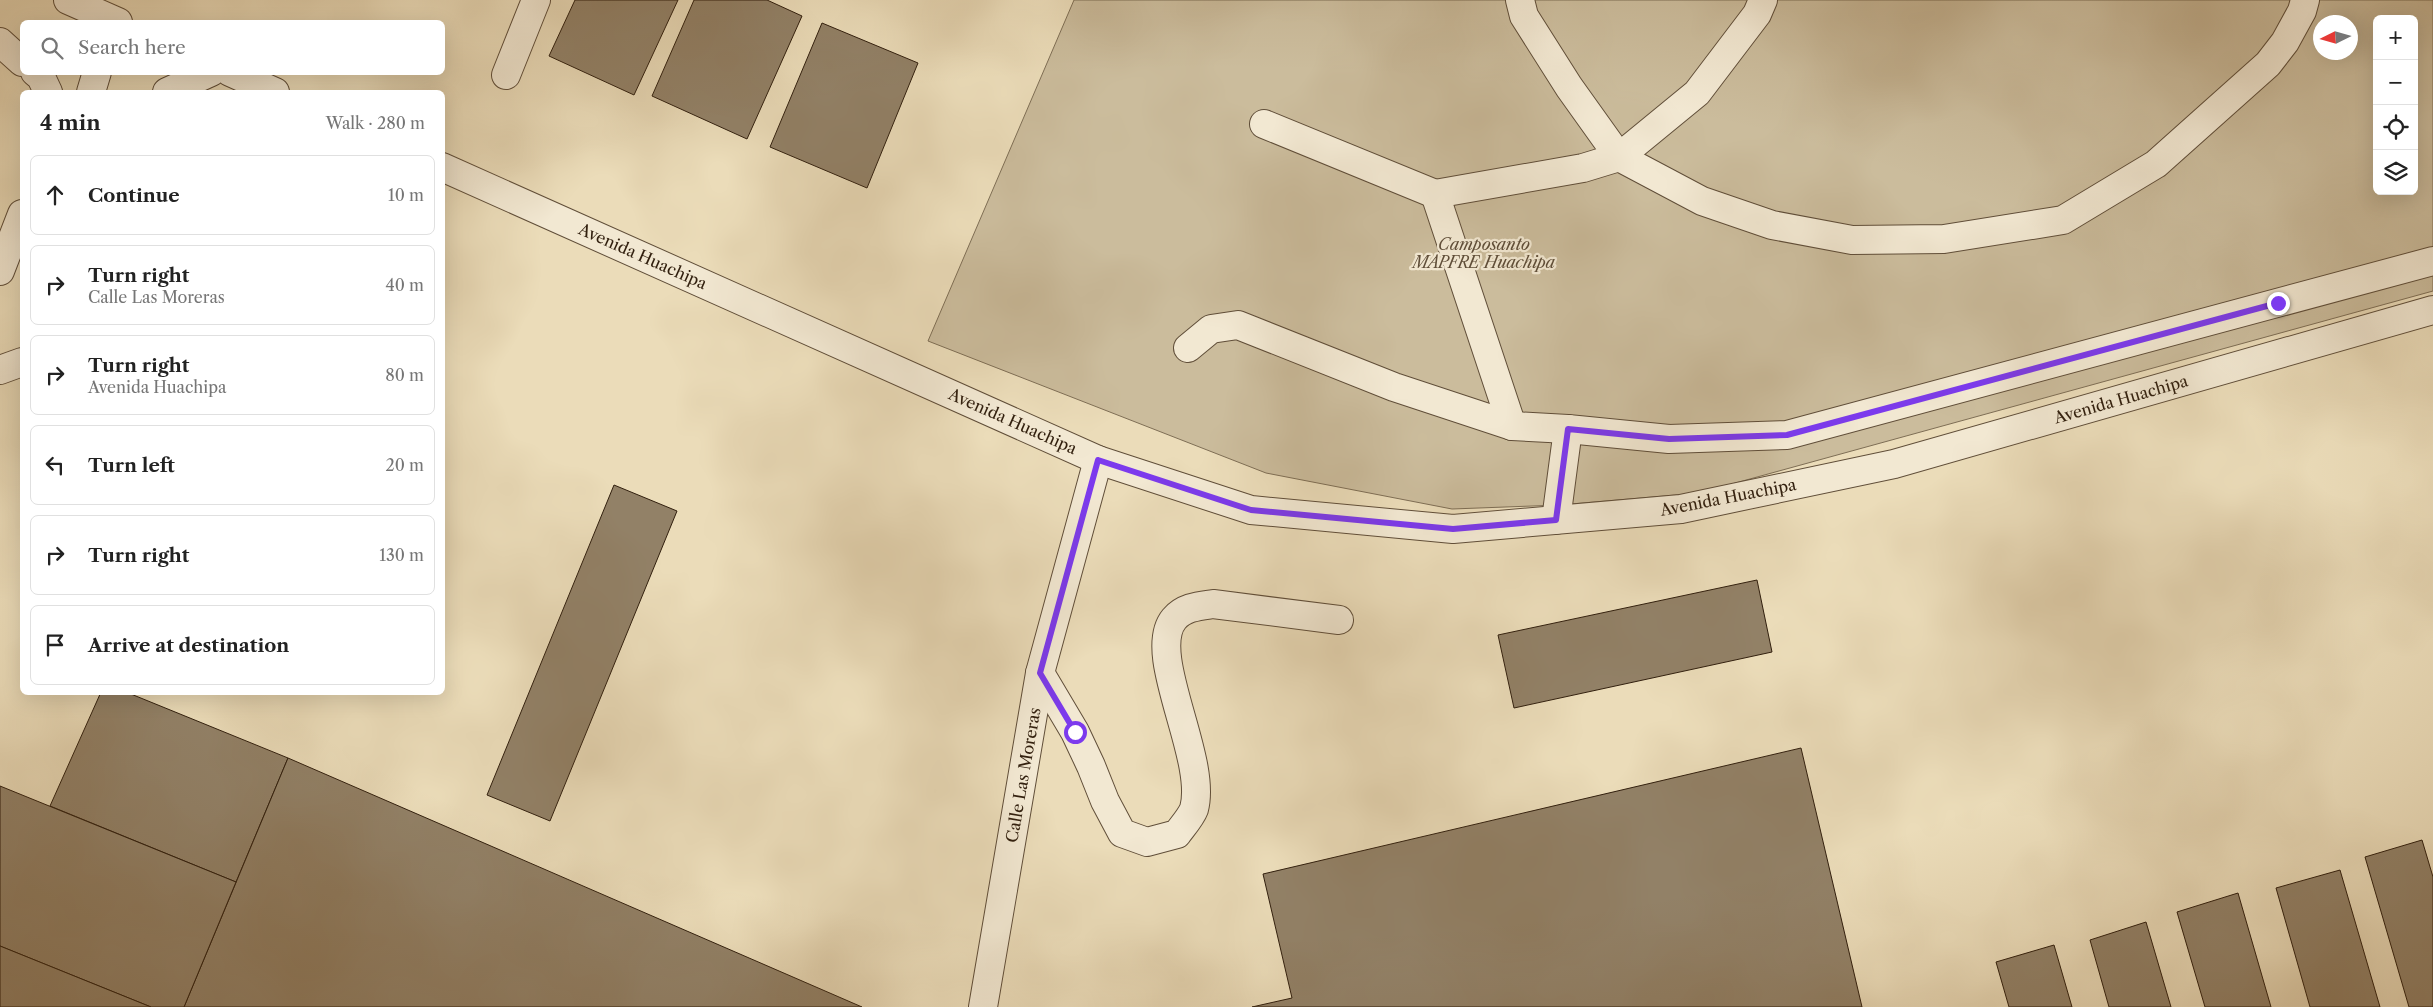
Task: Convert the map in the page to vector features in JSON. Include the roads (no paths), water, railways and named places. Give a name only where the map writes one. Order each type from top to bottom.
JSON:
[{"type":"street","points":[[68,0],[112,20]]},
{"type":"street","points":[[506,75],[536,0]]},
{"type":"street","points":[[1520,0],[1524,16],[1564,79],[1619,158],[1702,201],[1772,226],[1852,240],[1944,239],[2063,220],[2156,164],[2268,64],[2286,42],[2302,11],[2305,0]]},
{"type":"street","points":[[1264,124],[1436,194],[1583,168],[1619,158],[1697,93],[1757,14],[1764,0]]},
{"type":"street","points":[[0,42],[20,60]]},
{"type":"street","points":[[39,75],[47,90]]},
{"type":"street","points":[[92,90],[97,75]]},
{"type":"street","points":[[171,90],[204,75]]},
{"type":"street","points":[[237,75],[270,90]]},
{"type":"street","name":"Avenida Huachipa","points":[[445,168],[1098,460],[1251,510],[1453,529],[1681,509],[1894,464],[2433,310]]},
{"type":"street","points":[[1436,194],[1512,426]]},
{"type":"street","points":[[0,271],[20,219]]},
{"type":"street","points":[[1188,348],[1211,329],[1238,325],[1394,387],[1512,426],[1568,429],[1669,439],[1787,435],[2433,261]]},
{"type":"street","points":[[0,370],[20,363]]},
{"type":"street","points":[[1556,520],[1568,429]]},
{"type":"street","name":"Calle Las Moreras","points":[[983,1007],[1040,673],[1098,460]]},
{"type":"street","points":[[1040,673],[1075,732],[1091,766],[1104,801],[1122,833],[1147,842],[1177,834],[1194,810],[1196,773],[1168,666],[1166,639],[1174,619],[1192,607],[1213,604],[1339,620]]},
{"type":"park label","name":"Camposanto MAPFRE Huachipa","points":[[1484,253]]}]
